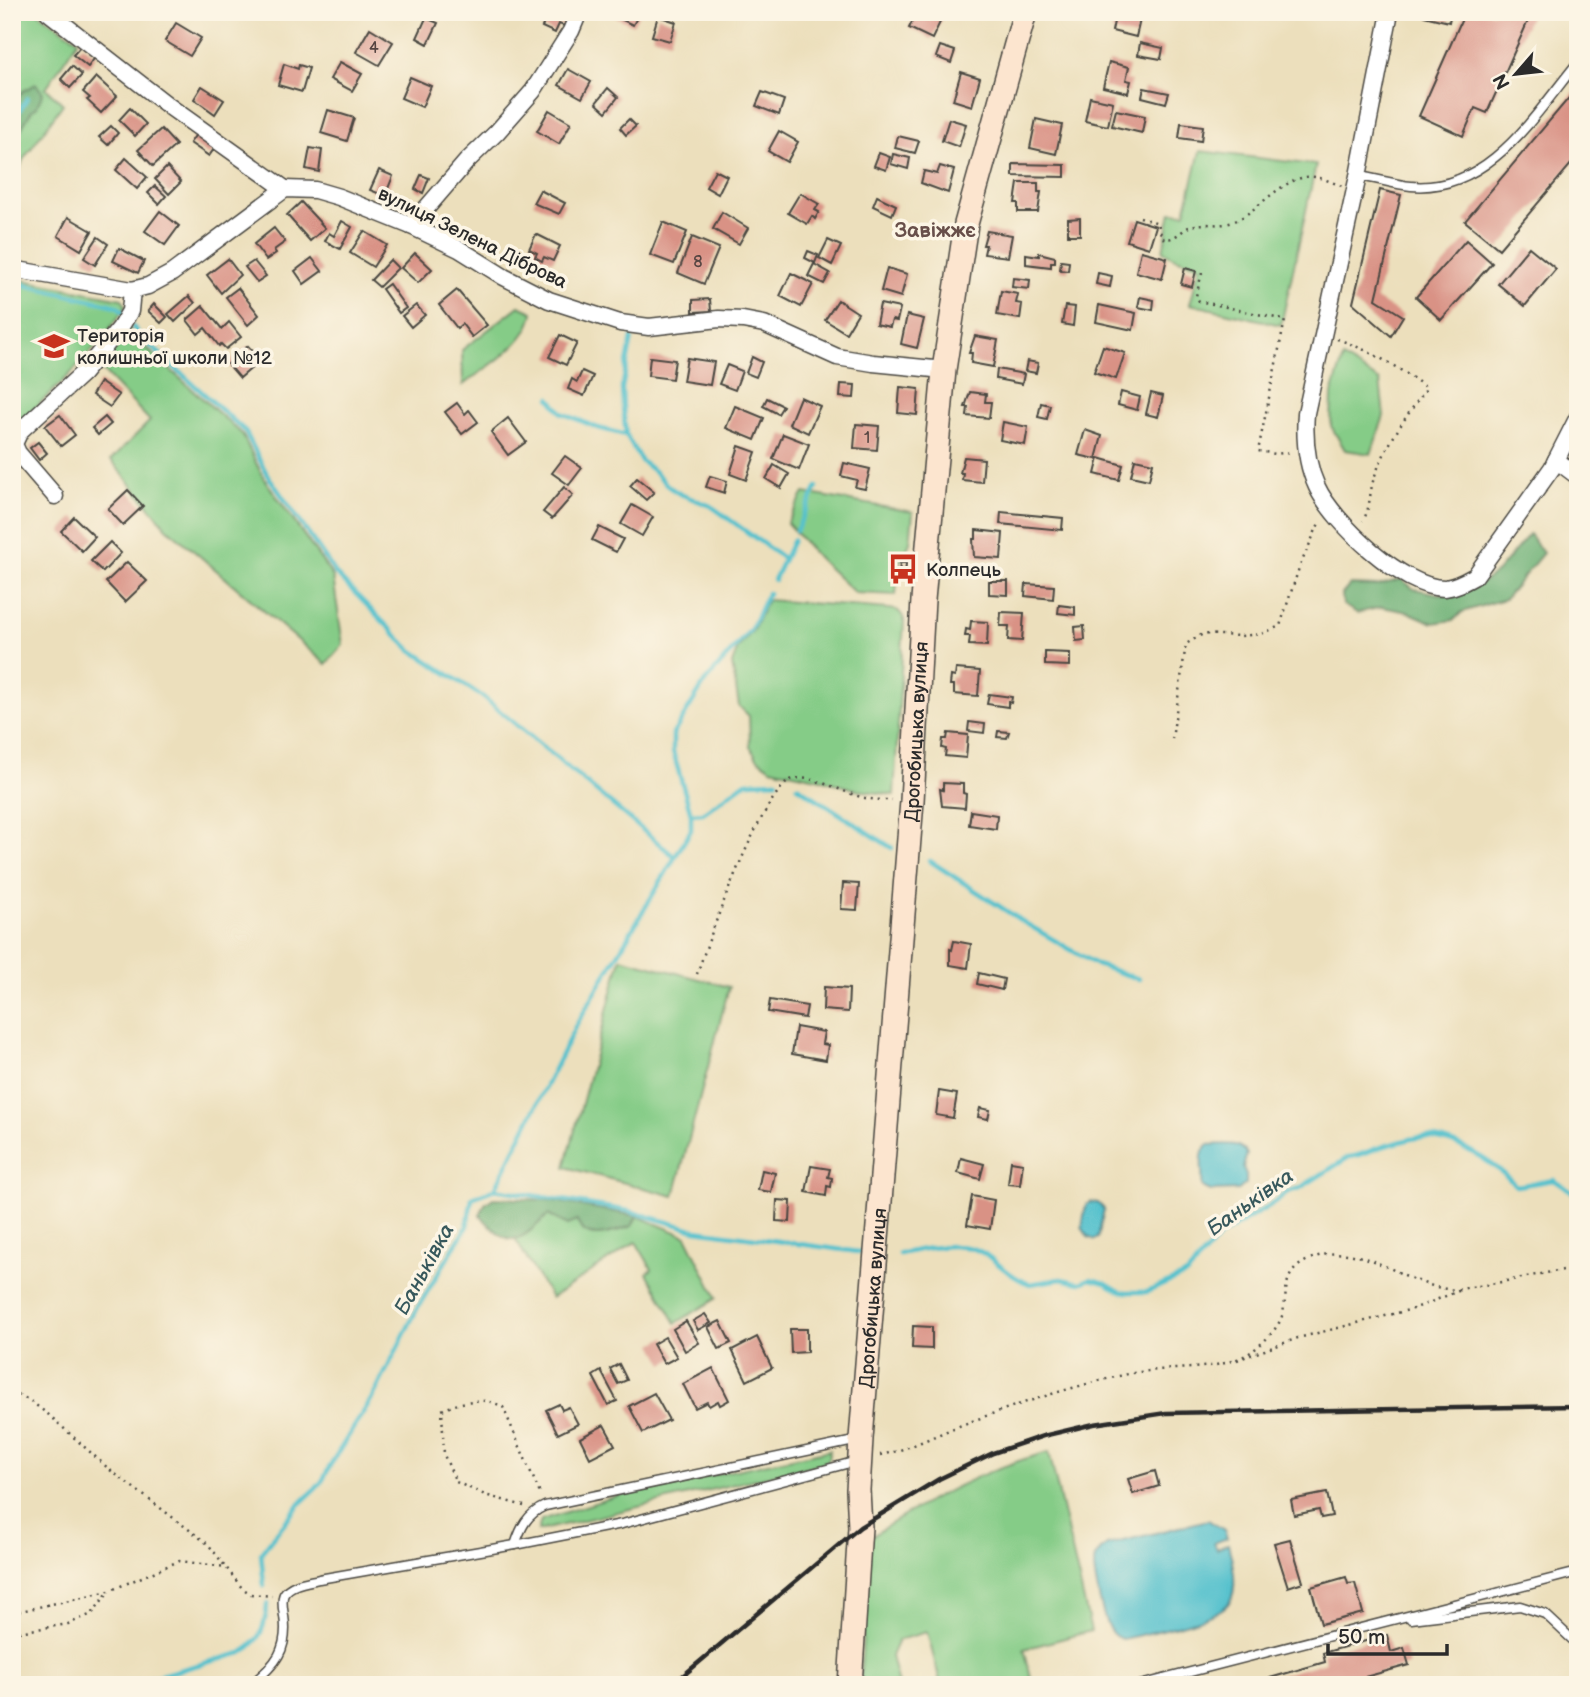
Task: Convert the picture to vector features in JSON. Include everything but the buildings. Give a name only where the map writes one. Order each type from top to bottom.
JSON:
[{"type":"street","points":[[12,269],[132,290],[148,286],[172,272],[285,189],[170,107],[48,12]]},
{"type":"street","points":[[411,226],[533,91],[571,31],[579,12]]},
{"type":"street","name":"Дрогобицька вулиця","points":[[850,1685],[860,1527],[858,1490],[912,801],[923,600],[944,370],[966,224],[1025,12]]},
{"type":"street","points":[[1390,12],[1306,413],[1306,449],[1317,487],[1329,508],[1354,535],[1391,566],[1420,581],[1445,588],[1475,576],[1556,460],[1578,417]]},
{"type":"street","name":"вулиця Зелена Діброва","points":[[285,189],[314,190],[340,197],[459,249],[501,276],[549,300],[620,323],[649,327],[719,318],[743,320],[764,324],[837,357],[944,370]]},
{"type":"street","points":[[55,496],[14,444],[20,431],[83,373],[120,328],[130,311],[132,290]]},
{"type":"street","points":[[1556,460],[1576,475]]},
{"type":"lane","points":[[1356,183],[1412,186],[1462,179],[1503,152],[1578,62]]},
{"type":"lane","points":[[515,1545],[520,1527],[532,1511],[545,1506],[861,1452]]},
{"type":"lane","points":[[250,1685],[267,1672],[283,1650],[286,1627],[282,1604],[284,1595],[293,1586],[622,1524],[797,1476],[861,1452]]},
{"type":"lane","points":[[1140,1685],[1578,1572]]},
{"type":"lane","points":[[1394,1619],[1520,1606],[1545,1614],[1578,1645]]},
{"type":"path","points":[[1140,217],[1158,223],[1160,233],[1166,240],[1194,225],[1220,226],[1236,221],[1273,193],[1306,177],[1356,183]]},
{"type":"path","points":[[1202,273],[1196,296],[1199,300],[1285,320],[1258,451],[1276,454],[1306,449]]},
{"type":"path","points":[[1322,334],[1358,346],[1427,388],[1404,419],[1387,449],[1373,481],[1365,519],[1354,535]]},
{"type":"path","points":[[1172,739],[1186,644],[1203,634],[1261,634],[1280,626],[1317,524],[1329,508]]},
{"type":"path","points":[[697,974],[737,870],[765,812],[787,782],[795,778],[813,780],[870,799],[912,801]]},
{"type":"path","points":[[1229,1362],[1251,1352],[1281,1319],[1284,1289],[1291,1273],[1306,1261],[1329,1254],[1366,1256],[1426,1285],[1451,1290],[1578,1268]]},
{"type":"path","points":[[861,1452],[896,1452],[1024,1402],[1109,1379],[1145,1371],[1197,1368],[1250,1357],[1298,1338],[1413,1309],[1464,1288]]},
{"type":"path","points":[[12,1392],[29,1400],[49,1415],[110,1471],[208,1544],[242,1588],[251,1594],[272,1596]]},
{"type":"path","points":[[532,1511],[519,1503],[485,1495],[456,1482],[444,1455],[442,1410],[462,1402],[491,1400],[503,1407],[545,1506]]},
{"type":"path","points":[[12,1613],[109,1591],[179,1561],[225,1567]]},
{"type":"path","points":[[12,1633],[68,1624],[92,1614],[109,1591]]},
{"type":"green space","points":[[12,12],[37,12],[78,40],[46,88],[63,104],[12,180],[12,144],[37,106],[23,91],[12,103]]},
{"type":"green space","points":[[36,84],[43,93],[12,144],[12,103],[23,91]]},
{"type":"green space","points":[[1200,151],[1316,165],[1281,325],[1190,304],[1200,266],[1163,251],[1171,212],[1185,213]]},
{"type":"green space","name":"Територія колишньої школи №12","points":[[12,278],[122,299],[126,306],[88,355],[13,428]]},
{"type":"green space","points":[[519,306],[533,312],[524,334],[516,344],[463,385],[462,350]]},
{"type":"green space","points":[[128,328],[136,339],[242,434],[263,477],[333,577],[343,645],[326,664],[167,528],[111,460],[150,421],[98,366]]},
{"type":"green space","points":[[1343,358],[1380,381],[1384,416],[1371,454],[1345,450],[1331,426],[1332,394]]},
{"type":"green space","points":[[804,493],[913,512],[910,542],[903,560],[899,560],[896,595],[855,593],[819,559],[787,523]]},
{"type":"green space","points":[[1529,534],[1543,553],[1505,599],[1462,612],[1454,620],[1433,623],[1408,612],[1382,607],[1357,613],[1343,605],[1342,594],[1350,585],[1377,586],[1401,579],[1414,589],[1440,594],[1475,587],[1497,572]]},
{"type":"green space","points":[[767,600],[889,609],[902,615],[904,620],[894,795],[858,790],[771,768],[757,758],[750,746],[749,716],[739,706],[732,664],[738,648],[754,629]]},
{"type":"green space","points":[[621,958],[729,987],[674,1196],[565,1167]]},
{"type":"green space","points":[[493,1198],[549,1200],[637,1216],[632,1226],[594,1235],[587,1233],[577,1221],[568,1225],[548,1215],[521,1237],[514,1239],[500,1234],[480,1215],[485,1204]]},
{"type":"green space","points":[[548,1215],[568,1225],[577,1221],[587,1233],[594,1235],[632,1226],[637,1216],[686,1236],[717,1298],[676,1323],[647,1273],[652,1269],[636,1242],[551,1298],[515,1239],[529,1232]]},
{"type":"green space","points":[[830,1450],[828,1459],[823,1463],[538,1531],[541,1520],[626,1493]]},
{"type":"green space","points":[[1049,1452],[1091,1631],[1024,1649],[1033,1685],[941,1685],[927,1632],[898,1640],[891,1656],[898,1685],[860,1685],[869,1538],[911,1511],[978,1476]]},
{"type":"water","points":[[1229,1144],[1244,1150],[1247,1154],[1243,1167],[1246,1184],[1238,1190],[1211,1191],[1202,1187],[1202,1158],[1208,1145]]},
{"type":"water","points":[[1091,1202],[1098,1203],[1104,1209],[1098,1238],[1094,1240],[1088,1237],[1082,1227],[1086,1205]]},
{"type":"water","points":[[1208,1520],[1224,1530],[1227,1538],[1214,1543],[1217,1549],[1228,1544],[1234,1574],[1234,1591],[1228,1604],[1209,1616],[1179,1626],[1123,1639],[1114,1635],[1104,1616],[1096,1583],[1094,1564],[1099,1552],[1107,1545]]},
{"type":"waterway","points":[[12,123],[27,98]]},
{"type":"waterway","points":[[12,282],[117,306],[124,313]]},
{"type":"waterway","points":[[133,327],[245,431],[267,474],[336,574],[410,649],[483,697],[675,857],[575,1027],[495,1189]]},
{"type":"waterway","points":[[632,338],[622,388],[623,409],[626,435],[641,461],[669,487],[711,506],[784,559]]},
{"type":"waterway","points":[[550,398],[562,413],[598,428],[626,435]]},
{"type":"waterway","points":[[796,531],[817,487]]},
{"type":"waterway","points":[[774,580],[793,540]]},
{"type":"waterway","points":[[675,857],[691,830],[691,814],[673,752],[673,734],[705,682],[751,629],[768,593]]},
{"type":"waterway","points":[[691,814],[703,813],[746,782],[777,781]]},
{"type":"waterway","points":[[797,786],[892,848]]},
{"type":"waterway","points":[[930,861],[1025,923],[1097,965],[1139,979]]},
{"type":"waterway","name":"Баньківка","points":[[899,1254],[942,1246],[965,1247],[985,1254],[1012,1275],[1030,1284],[1061,1279],[1080,1283],[1090,1279],[1106,1283],[1121,1292],[1147,1292],[1187,1274],[1221,1235],[1274,1203],[1287,1192],[1300,1188],[1349,1157],[1424,1137],[1439,1139],[1468,1150],[1496,1167],[1516,1186],[1554,1180],[1578,1196]]},
{"type":"waterway","name":"Баньківка","points":[[264,1586],[261,1553],[299,1505],[316,1489],[374,1395],[418,1307],[467,1226],[472,1198],[495,1189],[629,1211],[696,1230],[866,1253]]},
{"type":"waterway","name":"Баньківка","points":[[124,1685],[242,1653],[261,1632],[267,1604]]},
{"type":"railway","points":[[672,1685],[860,1527],[939,1479],[993,1453],[1043,1436],[1094,1424],[1166,1413],[1578,1406]]},
{"type":"place","name":"Територія колишньої школи №12","points":[[54,346]]},
{"type":"place","name":"Колпець","points":[[903,569]]},
{"type":"district","name":"Завіжжє","points":[[935,230]]}]
